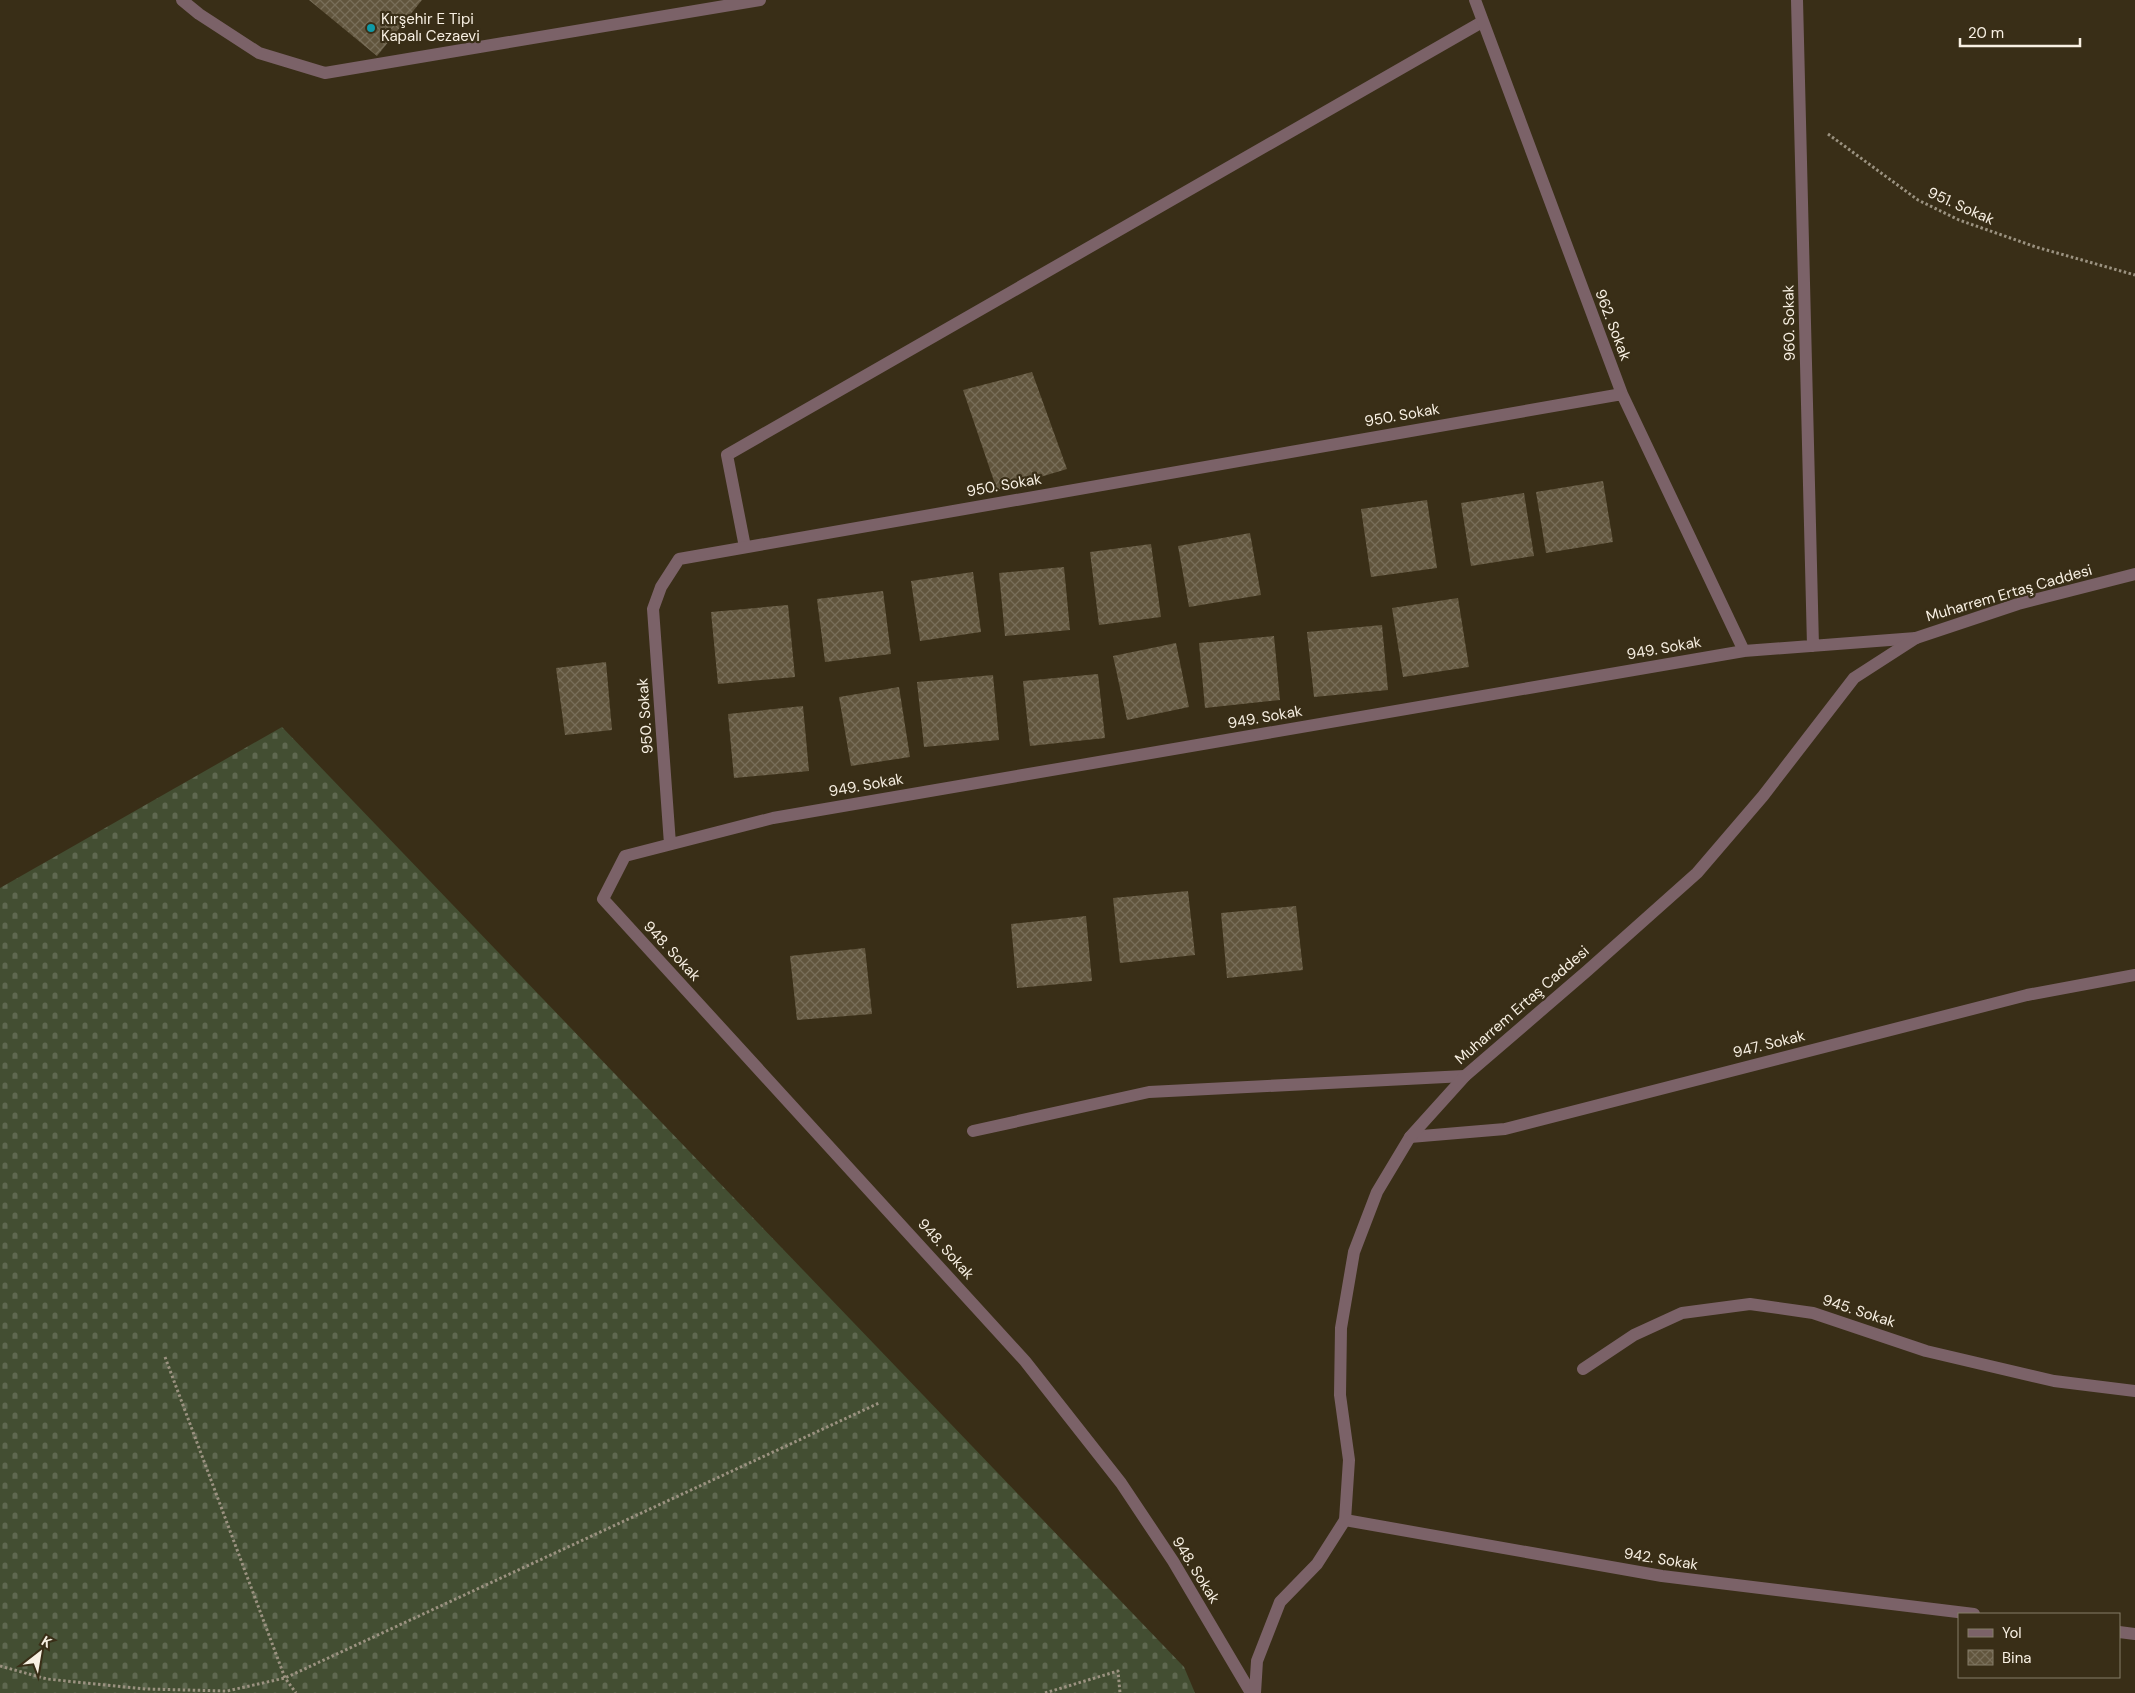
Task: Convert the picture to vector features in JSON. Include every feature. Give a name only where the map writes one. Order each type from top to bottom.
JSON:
[{"type":"street","points":[[182,0],[199,14],[259,53],[326,73],[760,0]]},
{"type":"street","name":"962. Sokak","points":[[1475,0],[1622,394],[1744,651]]},
{"type":"street","name":"960. Sokak","points":[[1797,0],[1813,646]]},
{"type":"street","points":[[745,547],[727,455],[1482,22]]},
{"type":"street","name":"950. Sokak","points":[[670,844],[653,609],[661,587],[679,559],[1622,394]]},
{"type":"street","name":"Muharrem Ertaş Caddesi","points":[[1255,1693],[1257,1661],[1280,1602],[1317,1564],[1345,1520],[1349,1460],[1340,1395],[1341,1328],[1354,1252],[1377,1192],[1410,1137],[1465,1076],[1588,971],[1697,873],[1763,796],[1854,678],[1916,638],[2018,604],[2135,574]]},
{"type":"street","name":"949. Sokak","points":[[624,856],[773,818],[1744,651],[1916,638]]},
{"type":"street","name":"948. Sokak","points":[[624,856],[602,899],[1025,1361],[1121,1483],[1172,1561],[1251,1693]]},
{"type":"street","name":"947. Sokak","points":[[1410,1137],[1505,1129],[2027,995],[2135,975]]},
{"type":"street","points":[[973,1131],[1149,1092],[1465,1076]]},
{"type":"street","name":"945. Sokak","points":[[1583,1369],[1634,1336],[1682,1313],[1750,1304],[1812,1313],[1926,1350],[2054,1381],[2135,1391]]},
{"type":"street","name":"942. Sokak","points":[[1345,1520],[1662,1576],[1966,1613]]},
{"type":"street","points":[[2120,1632],[2135,1634]]},
{"type":"path","name":"951. Sokak","points":[[1800,112],[1918,200],[1959,220],[2036,247],[2135,276]]},
{"type":"path","points":[[165,1357],[285,1678],[296,1693]]},
{"type":"path","points":[[0,1666],[47,1679],[146,1689],[227,1691],[285,1678],[879,1403]]},
{"type":"path","points":[[1045,1693],[1118,1671],[1120,1693]]},
{"type":"green space","points":[[282,727],[1184,1667],[1195,1693],[0,1693],[0,888]]},
{"type":"building","name":"Kırşehir E Tipi Kapalı Cezaevi","points":[[309,0],[422,0],[377,56]]},
{"type":"building","points":[[1032,372],[1067,469],[997,490],[963,390]]},
{"type":"building","points":[[1603,481],[1613,542],[1546,553],[1536,492]]},
{"type":"building","points":[[1524,493],[1534,556],[1471,566],[1461,503]]},
{"type":"building","points":[[1427,500],[1437,568],[1371,577],[1361,509]]},
{"type":"building","points":[[1250,533],[1261,595],[1189,607],[1178,546]]},
{"type":"building","points":[[1151,544],[1161,617],[1099,625],[1090,552]]},
{"type":"building","points":[[1064,567],[1070,630],[1005,636],[999,573]]},
{"type":"building","points":[[973,572],[981,632],[920,641],[911,581]]},
{"type":"building","points":[[883,591],[891,654],[825,662],[817,599]]},
{"type":"building","points":[[1458,598],[1469,667],[1403,677],[1392,608]]},
{"type":"building","points":[[788,605],[795,677],[718,684],[711,612]]},
{"type":"building","points":[[1382,625],[1388,690],[1314,697],[1307,632]]},
{"type":"building","points":[[1274,636],[1280,700],[1205,708],[1199,643]]},
{"type":"building","points":[[1176,643],[1189,707],[1127,720],[1113,656]]},
{"type":"building","points":[[606,662],[612,730],[565,735],[556,668]]},
{"type":"building","points":[[1098,674],[1105,738],[1030,746],[1023,681]]},
{"type":"building","points":[[993,675],[999,740],[924,747],[917,682]]},
{"type":"building","points":[[899,687],[910,757],[851,766],[839,697]]},
{"type":"building","points":[[803,706],[809,771],[734,778],[728,714]]},
{"type":"building","points":[[1188,891],[1195,955],[1120,963],[1113,898]]},
{"type":"building","points":[[1296,906],[1303,970],[1227,978],[1221,913]]},
{"type":"building","points":[[1086,916],[1092,981],[1017,988],[1011,924]]},
{"type":"building","points":[[865,948],[872,1014],[797,1020],[790,956]]},
{"type":"place","name":"Kırşehir E Tipi Kapalı Cezaevi","points":[[371,28]]}]
